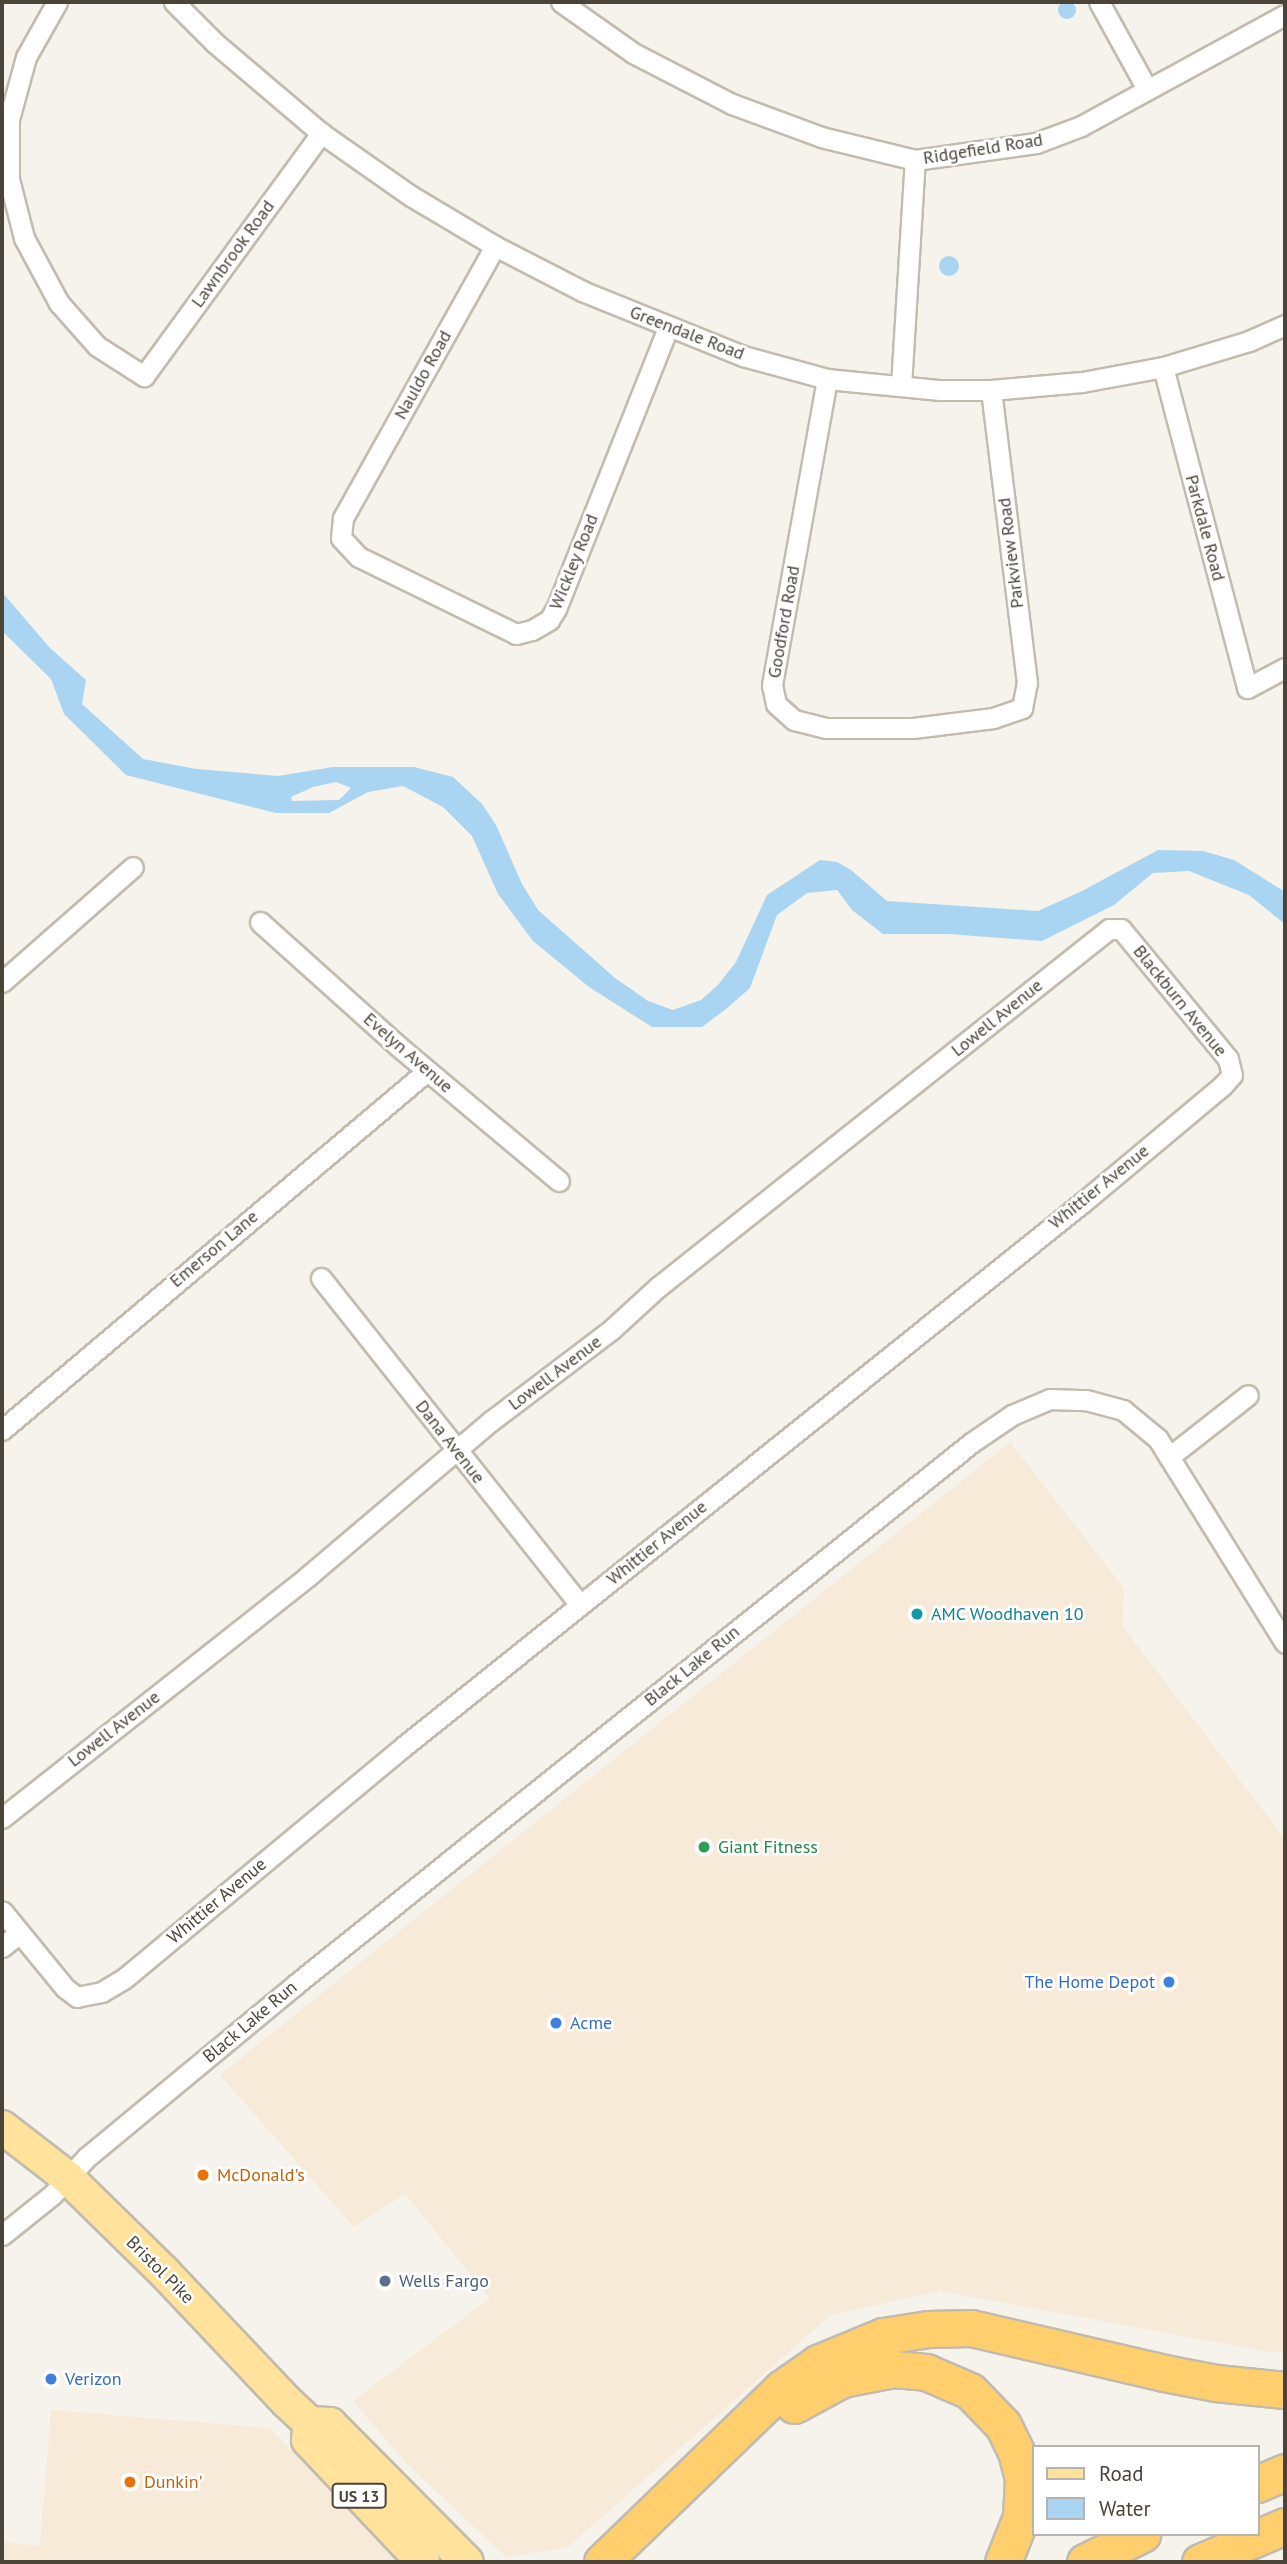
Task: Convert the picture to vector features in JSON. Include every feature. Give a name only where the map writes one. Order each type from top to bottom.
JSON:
[{"type":"highway","points":[[602,2562],[782,2388],[818,2363],[883,2336],[929,2329],[971,2328],[1177,2375],[1285,2390]]},
{"type":"highway","points":[[630,2562],[799,2400],[842,2379],[893,2369],[926,2372],[956,2383],[982,2400],[1003,2425],[1016,2452],[1024,2492],[1021,2517],[1003,2562]]},
{"type":"highway","points":[[1259,2483],[1285,2472]]},
{"type":"highway","points":[[1200,2562],[1285,2526]]},
{"type":"highway","points":[[1085,2562],[1138,2536]]},
{"type":"main road","name":"Bristol Pike","points":[[2,2127],[68,2178],[310,2423],[330,2424],[467,2562]]},
{"type":"main road","name":"Bristol Pike","points":[[310,2423],[308,2440],[424,2562]]},
{"type":"street","name":"Lawnbrook Road","points":[[57,2],[26,57],[9,119],[9,176],[24,238],[59,303],[97,346],[144,376],[321,133]]},
{"type":"street","name":"Greendale Road","points":[[174,2],[215,43],[321,133],[411,196],[495,247],[582,291],[743,356],[827,379],[991,390],[1082,382],[1163,368],[1249,341],[1285,325]]},
{"type":"street","name":"Ridgefield Road","points":[[561,2],[633,53],[732,104],[821,137],[915,160],[1036,143],[1081,126],[1285,15]]},
{"type":"street","points":[[1099,2],[1147,89]]},
{"type":"street","points":[[901,386],[915,160]]},
{"type":"street","name":"Nauldo Road","points":[[351,504],[495,247]]},
{"type":"street","name":"Wickley Road","points":[[351,504],[343,518],[341,538],[359,557],[516,634],[533,630],[549,620],[556,609],[668,327]]},
{"type":"street","name":"Parkdale Road","points":[[1163,368],[1247,688],[1285,668]]},
{"type":"street","name":"Goodford Road","points":[[827,379],[772,685],[776,704],[794,720],[826,728],[913,728],[993,718],[1014,710]]},
{"type":"street","name":"Parkview Road","points":[[991,390],[1027,683],[1022,708],[1014,710]]},
{"type":"street","points":[[2,982],[133,867]]},
{"type":"street","name":"Evelyn Avenue","points":[[260,922],[427,1071],[559,1181]]},
{"type":"street","name":"Blackburn Avenue","points":[[1109,929],[1121,929],[1228,1059],[1232,1075],[1222,1086]]},
{"type":"street","name":"Lowell Avenue","points":[[2,1818],[287,1592],[457,1451],[611,1330],[659,1287],[1109,929]]},
{"type":"street","name":"Emerson Lane","points":[[2,1430],[427,1071]]},
{"type":"street","name":"Whittier Avenue","points":[[19,1933],[65,1987],[77,1997],[90,1996],[125,1978],[579,1605],[1082,1203],[1222,1086]]},
{"type":"street","name":"Dana Avenue","points":[[321,1278],[579,1605]]},
{"type":"street","points":[[1169,1457],[1248,1395]]},
{"type":"street","name":"Black Lake Run","points":[[2,2235],[52,2195],[87,2157],[306,1976],[971,1443],[1012,1415],[1050,1399],[1086,1400],[1123,1410],[1158,1440],[1285,1643]]},
{"type":"street","points":[[2,1911],[19,1933],[2,1947]]},
{"type":"shaded area","points":[[1010,1442],[1124,1588],[1123,1627],[1285,1839],[1285,2352],[1269,2352],[940,2291],[831,2315],[568,2547],[506,2557],[409,2466],[353,2401],[490,2298],[405,2194],[354,2227],[220,2075]]},
{"type":"shaded area","points":[[51,2410],[269,2428],[404,2562],[2,2562],[2,2542],[40,2546]]},
{"type":"water","points":[[1067,1],[1073,4],[1076,10],[1073,16],[1067,19],[1061,16],[1058,10],[1061,4]]},
{"type":"water","points":[[949,256],[956,259],[959,266],[956,273],[949,276],[942,273],[939,266],[942,259]]},
{"type":"water","points":[[2,592],[50,648],[86,680],[82,704],[143,759],[196,769],[278,776],[333,767],[414,767],[453,777],[482,804],[496,825],[522,884],[538,910],[615,978],[648,1001],[673,1010],[701,1000],[718,985],[736,962],[767,895],[820,860],[837,862],[851,870],[887,901],[1038,911],[1082,891],[1158,850],[1203,851],[1234,860],[1285,892],[1285,924],[1249,895],[1189,871],[1153,873],[1114,905],[1042,941],[948,934],[883,934],[852,910],[837,890],[807,893],[777,915],[750,988],[726,1009],[702,1027],[652,1027],[589,987],[533,941],[498,894],[472,836],[443,807],[403,786],[368,792],[329,813],[276,813],[126,775],[64,714],[51,679],[2,631]],"holes":[[[336,782],[351,788],[339,800],[292,801],[291,797],[313,787]]]},
{"type":"place","name":"AMC Woodhaven 10","points":[[917,1614]]},
{"type":"place","name":"Giant Fitness","points":[[704,1847]]},
{"type":"place","name":"The Home Depot","points":[[1169,1982]]},
{"type":"place","name":"Acme","points":[[556,2023]]},
{"type":"place","name":"McDonald's","points":[[203,2175]]},
{"type":"place","name":"Wells Fargo","points":[[385,2281]]},
{"type":"place","name":"Verizon","points":[[51,2379]]},
{"type":"place","name":"Dunkin'","points":[[130,2482]]}]
